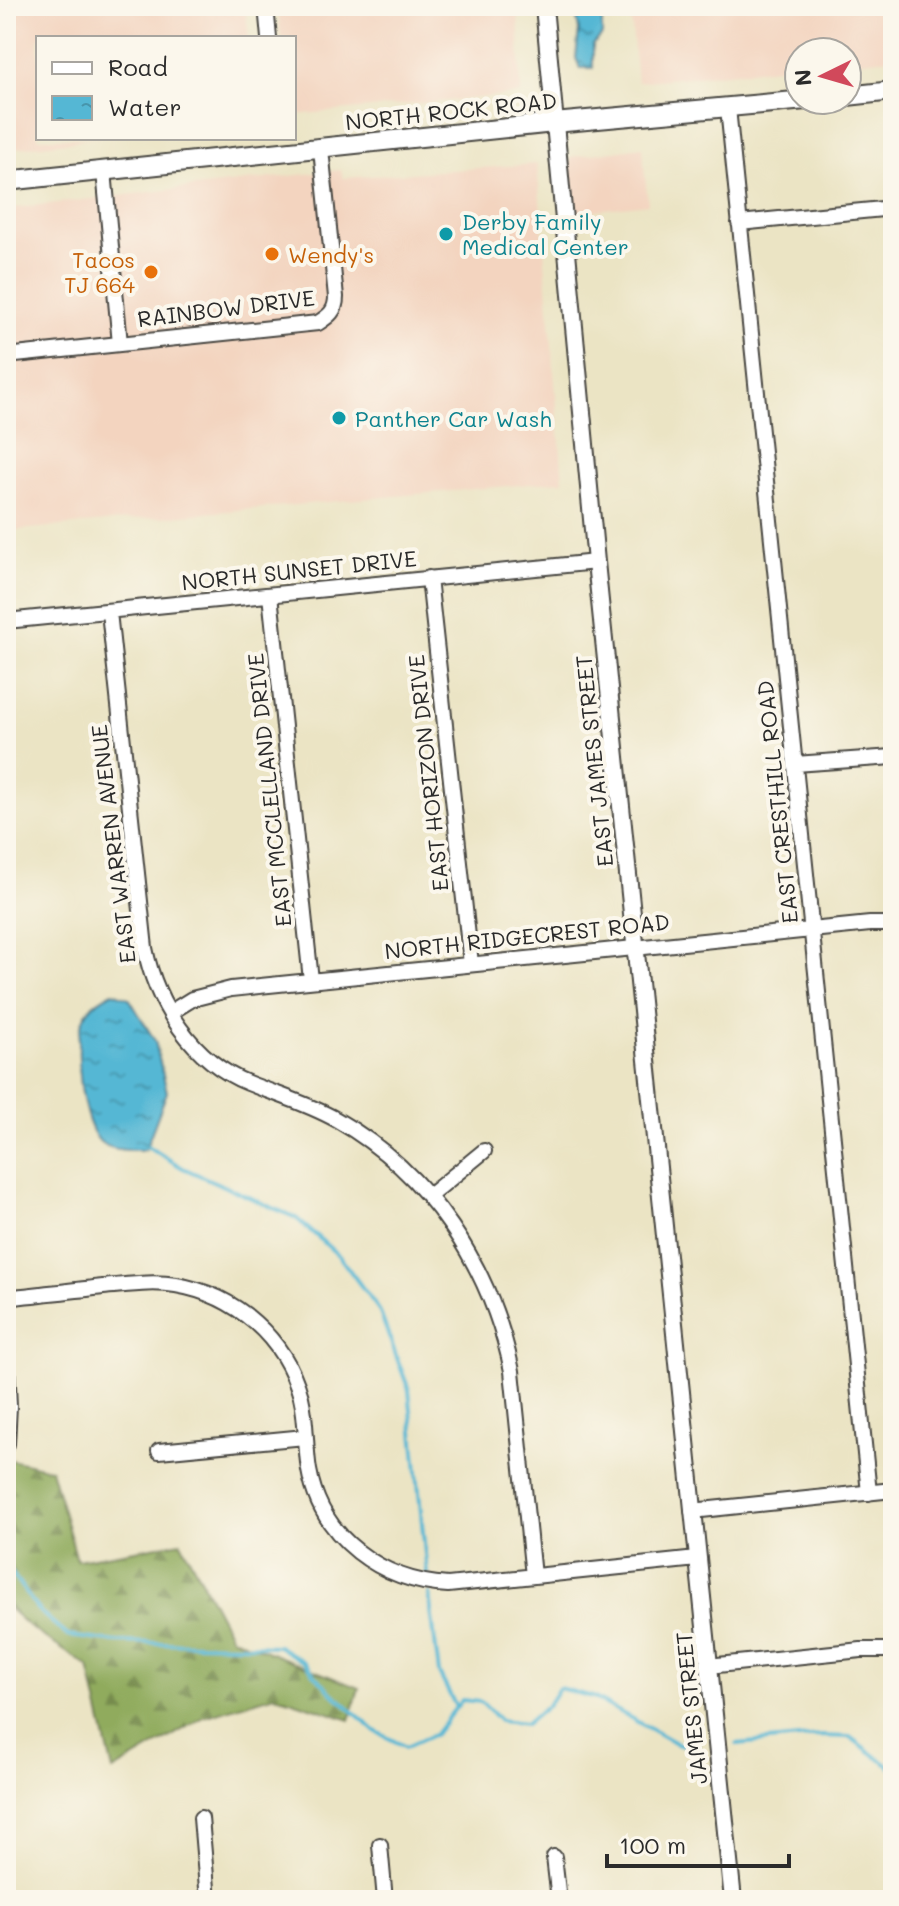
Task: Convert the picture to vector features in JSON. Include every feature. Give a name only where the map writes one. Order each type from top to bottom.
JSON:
[{"type":"main road","points":[[863,94],[893,91]]},
{"type":"main road","name":"NORTH ROCK ROAD","points":[[6,181],[104,171],[278,146],[321,149],[554,123],[783,102]]},
{"type":"street","points":[[266,6],[269,36]]},
{"type":"street","name":"EAST JAMES STREET","points":[[544,6],[596,562],[692,1511]]},
{"type":"street","name":"EAST CRESTHILL ROAD","points":[[728,108],[869,1493]]},
{"type":"street","name":"RAINBOW DRIVE","points":[[6,356],[318,323],[332,313],[336,297],[321,149]]},
{"type":"street","points":[[104,171],[120,344]]},
{"type":"street","points":[[739,223],[893,208]]},
{"type":"street","name":"NORTH SUNSET DRIVE","points":[[6,621],[596,562]]},
{"type":"street","name":"EAST HORIZON DRIVE","points":[[429,578],[471,964]]},
{"type":"street","name":"EAST MCCLELLAND DRIVE","points":[[270,595],[311,980]]},
{"type":"street","name":"EAST WARREN AVENUE","points":[[109,612],[145,948],[154,981],[194,1045],[215,1064],[246,1082],[282,1094],[338,1121],[394,1161],[429,1196],[452,1225],[493,1301],[506,1338],[533,1576]]},
{"type":"street","points":[[795,764],[893,757]]},
{"type":"street","name":"NORTH RIDGECREST ROAD","points":[[171,1012],[192,999],[231,989],[811,929],[893,924]]},
{"type":"street","points":[[429,1196],[484,1151]]},
{"type":"street","points":[[6,1298],[149,1283],[175,1285],[218,1297],[255,1321],[281,1353],[302,1400],[313,1486],[328,1518],[352,1548],[380,1568],[412,1581],[448,1585],[697,1559]]},
{"type":"street","points":[[6,1363],[6,1444]]},
{"type":"street","points":[[159,1451],[305,1437]]},
{"type":"street","points":[[692,1511],[893,1490]]},
{"type":"street","name":"JAMES STREET","points":[[692,1511],[733,1900]]},
{"type":"street","points":[[708,1666],[861,1650],[893,1650]]},
{"type":"street","points":[[201,1818],[208,1900]]},
{"type":"street","points":[[380,1845],[385,1900]]},
{"type":"street","points":[[554,1857],[559,1900]]},
{"type":"shaded area","points":[[51,6],[245,6],[249,36],[36,36],[36,140],[84,140],[9,149],[6,10]]},
{"type":"shaded area","points":[[278,6],[518,6],[521,94],[296,115],[296,36],[281,36]]},
{"type":"shaded area","points":[[630,6],[893,6],[893,58],[863,61],[863,36],[783,36],[783,68],[637,82]]},
{"type":"shaded area","points":[[642,147],[648,204],[572,213],[568,168],[571,157]]},
{"type":"shaded area","points":[[537,164],[563,481],[6,531],[6,209],[341,170],[343,178]]},
{"type":"green space","points":[[6,1459],[51,1469],[77,1560],[181,1542],[231,1637],[359,1688],[350,1720],[275,1695],[204,1717],[113,1771],[89,1667],[33,1630],[6,1606]]},
{"type":"water","points":[[575,6],[597,6],[602,17],[602,35],[593,45],[593,68],[580,68],[576,58],[579,30]]},
{"type":"water","points":[[113,992],[129,998],[155,1041],[167,1092],[145,1150],[118,1149],[103,1144],[95,1136],[84,1105],[79,1066],[83,1020],[91,1007]]},
{"type":"waterway","points":[[147,1146],[183,1168],[296,1218],[339,1256],[379,1310],[409,1390],[427,1574]]},
{"type":"waterway","points":[[6,1565],[38,1610],[68,1636],[117,1642],[278,1646],[304,1662],[328,1689],[375,1731],[406,1747],[435,1734],[462,1700],[481,1702],[500,1721],[526,1724],[548,1705],[559,1688],[593,1697],[679,1745],[698,1745]]},
{"type":"waterway","points":[[429,1594],[439,1673],[456,1707]]},
{"type":"waterway","points":[[737,1744],[820,1736],[850,1737],[893,1769]]},
{"type":"place","name":"Derby Family Medical Center","points":[[446,234]]},
{"type":"place","name":"Wendy's","points":[[272,254]]},
{"type":"place","name":"Tacos TJ 664","points":[[151,272]]},
{"type":"place","name":"Panther Car Wash","points":[[339,418]]}]
